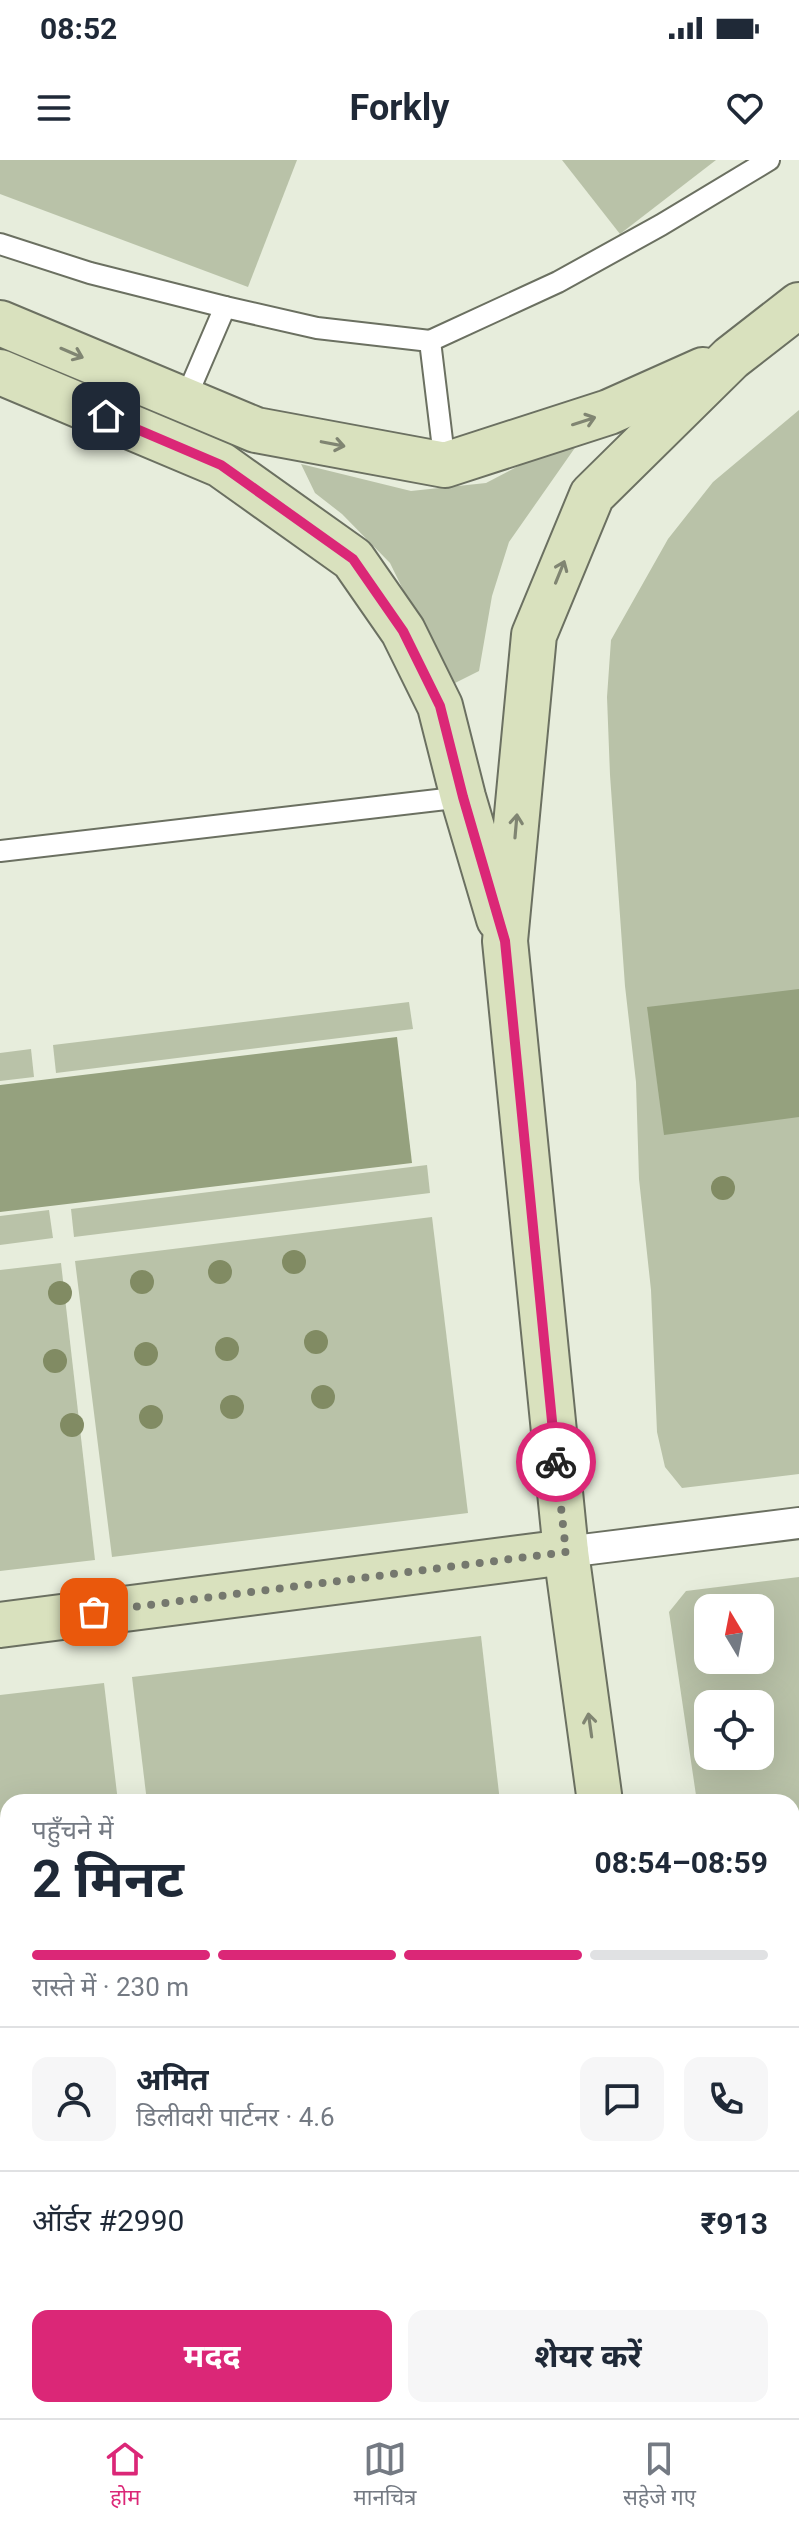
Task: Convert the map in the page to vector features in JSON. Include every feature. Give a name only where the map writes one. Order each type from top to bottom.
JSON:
[{"type":"main road","points":[[505,941],[534,635],[592,495],[731,358],[799,305]]},
{"type":"main road","points":[[0,323],[256,430],[445,465],[609,412],[731,358]]},
{"type":"main road","points":[[0,372],[221,465],[353,559],[403,631],[440,706],[505,941],[566,1552],[599,1794]]},
{"type":"main road","points":[[0,1625],[566,1552]]},
{"type":"street","points":[[566,1552],[799,1523]]},
{"type":"lane","points":[[0,244],[90,273],[317,328],[430,341],[558,282],[769,160]]},
{"type":"lane","points":[[185,400],[225,307]]},
{"type":"lane","points":[[430,341],[445,465]]},
{"type":"lane","points":[[0,851],[463,797]]},
{"type":"shaded area","points":[[0,160],[297,160],[248,287],[0,194]]},
{"type":"shaded area","points":[[562,160],[716,160],[620,234]]},
{"type":"shaded area","points":[[799,410],[799,1474],[682,1488],[665,1467],[657,1432],[651,1290],[639,1179],[636,1082],[625,986],[610,775],[607,697],[611,640],[668,539],[713,482]]},
{"type":"shaded area","points":[[579,442],[509,542],[492,596],[479,671],[455,683],[390,563],[342,514],[315,493],[301,464],[411,491],[486,483],[547,451]]},
{"type":"shaded area","points":[[799,989],[799,1117],[664,1135],[647,1007]]},
{"type":"shaded area","points":[[409,1002],[413,1029],[56,1073],[53,1045]]},
{"type":"shaded area","points":[[397,1037],[412,1163],[0,1212],[0,1085]]},
{"type":"shaded area","points":[[31,1049],[34,1077],[0,1081],[0,1053]]},
{"type":"shaded area","points":[[427,1165],[430,1193],[74,1237],[71,1209]]},
{"type":"shaded area","points":[[49,1210],[53,1238],[0,1245],[0,1216]]},
{"type":"shaded area","points":[[432,1217],[468,1513],[112,1557],[75,1261]]},
{"type":"shaded area","points":[[61,1263],[95,1560],[0,1571],[0,1270]]},
{"type":"shaded area","points":[[799,1577],[799,1794],[696,1794],[669,1612],[686,1591]]},
{"type":"shaded area","points":[[481,1636],[499,1794],[146,1794],[132,1677]]},
{"type":"shaded area","points":[[104,1683],[117,1794],[0,1794],[0,1695]]},
{"type":"way so far","points":[[94,1612],[566,1552],[556,1462]]},
{"type":"route","points":[[106,416],[221,465],[353,559],[403,631],[440,706],[505,941],[556,1462]]}]
